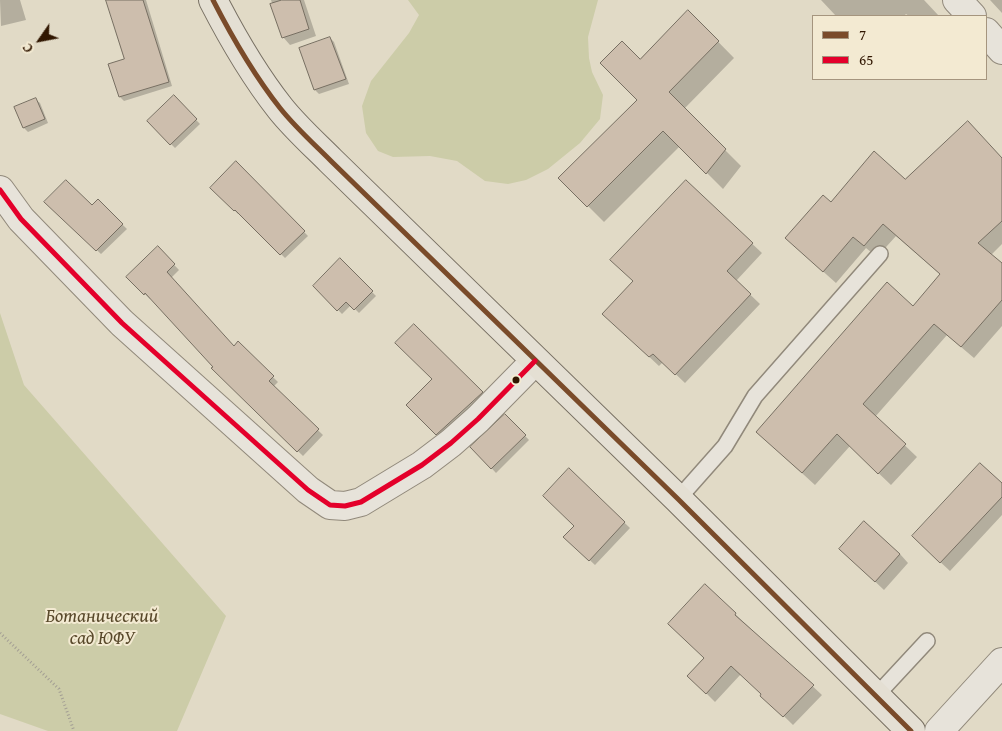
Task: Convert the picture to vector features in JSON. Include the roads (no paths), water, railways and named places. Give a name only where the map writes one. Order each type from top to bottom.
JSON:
[{"type":"main road","points":[[213,0],[244,56],[281,109],[331,161],[678,499],[911,731]]},
{"type":"street","points":[[957,0],[971,15]]},
{"type":"street","points":[[987,33],[1002,50]]},
{"type":"street","points":[[0,190],[20,219],[122,323],[308,490],[330,504],[345,506],[361,502],[422,465],[478,418],[535,361]]},
{"type":"street","points":[[939,731],[1002,662]]},
{"type":"lane","points":[[678,499],[725,446],[755,396],[880,254]]},
{"type":"lane","points":[[875,696],[928,641]]},
{"type":"park label","name":"Ботанический сад ЮФУ","points":[[102,628]]}]
